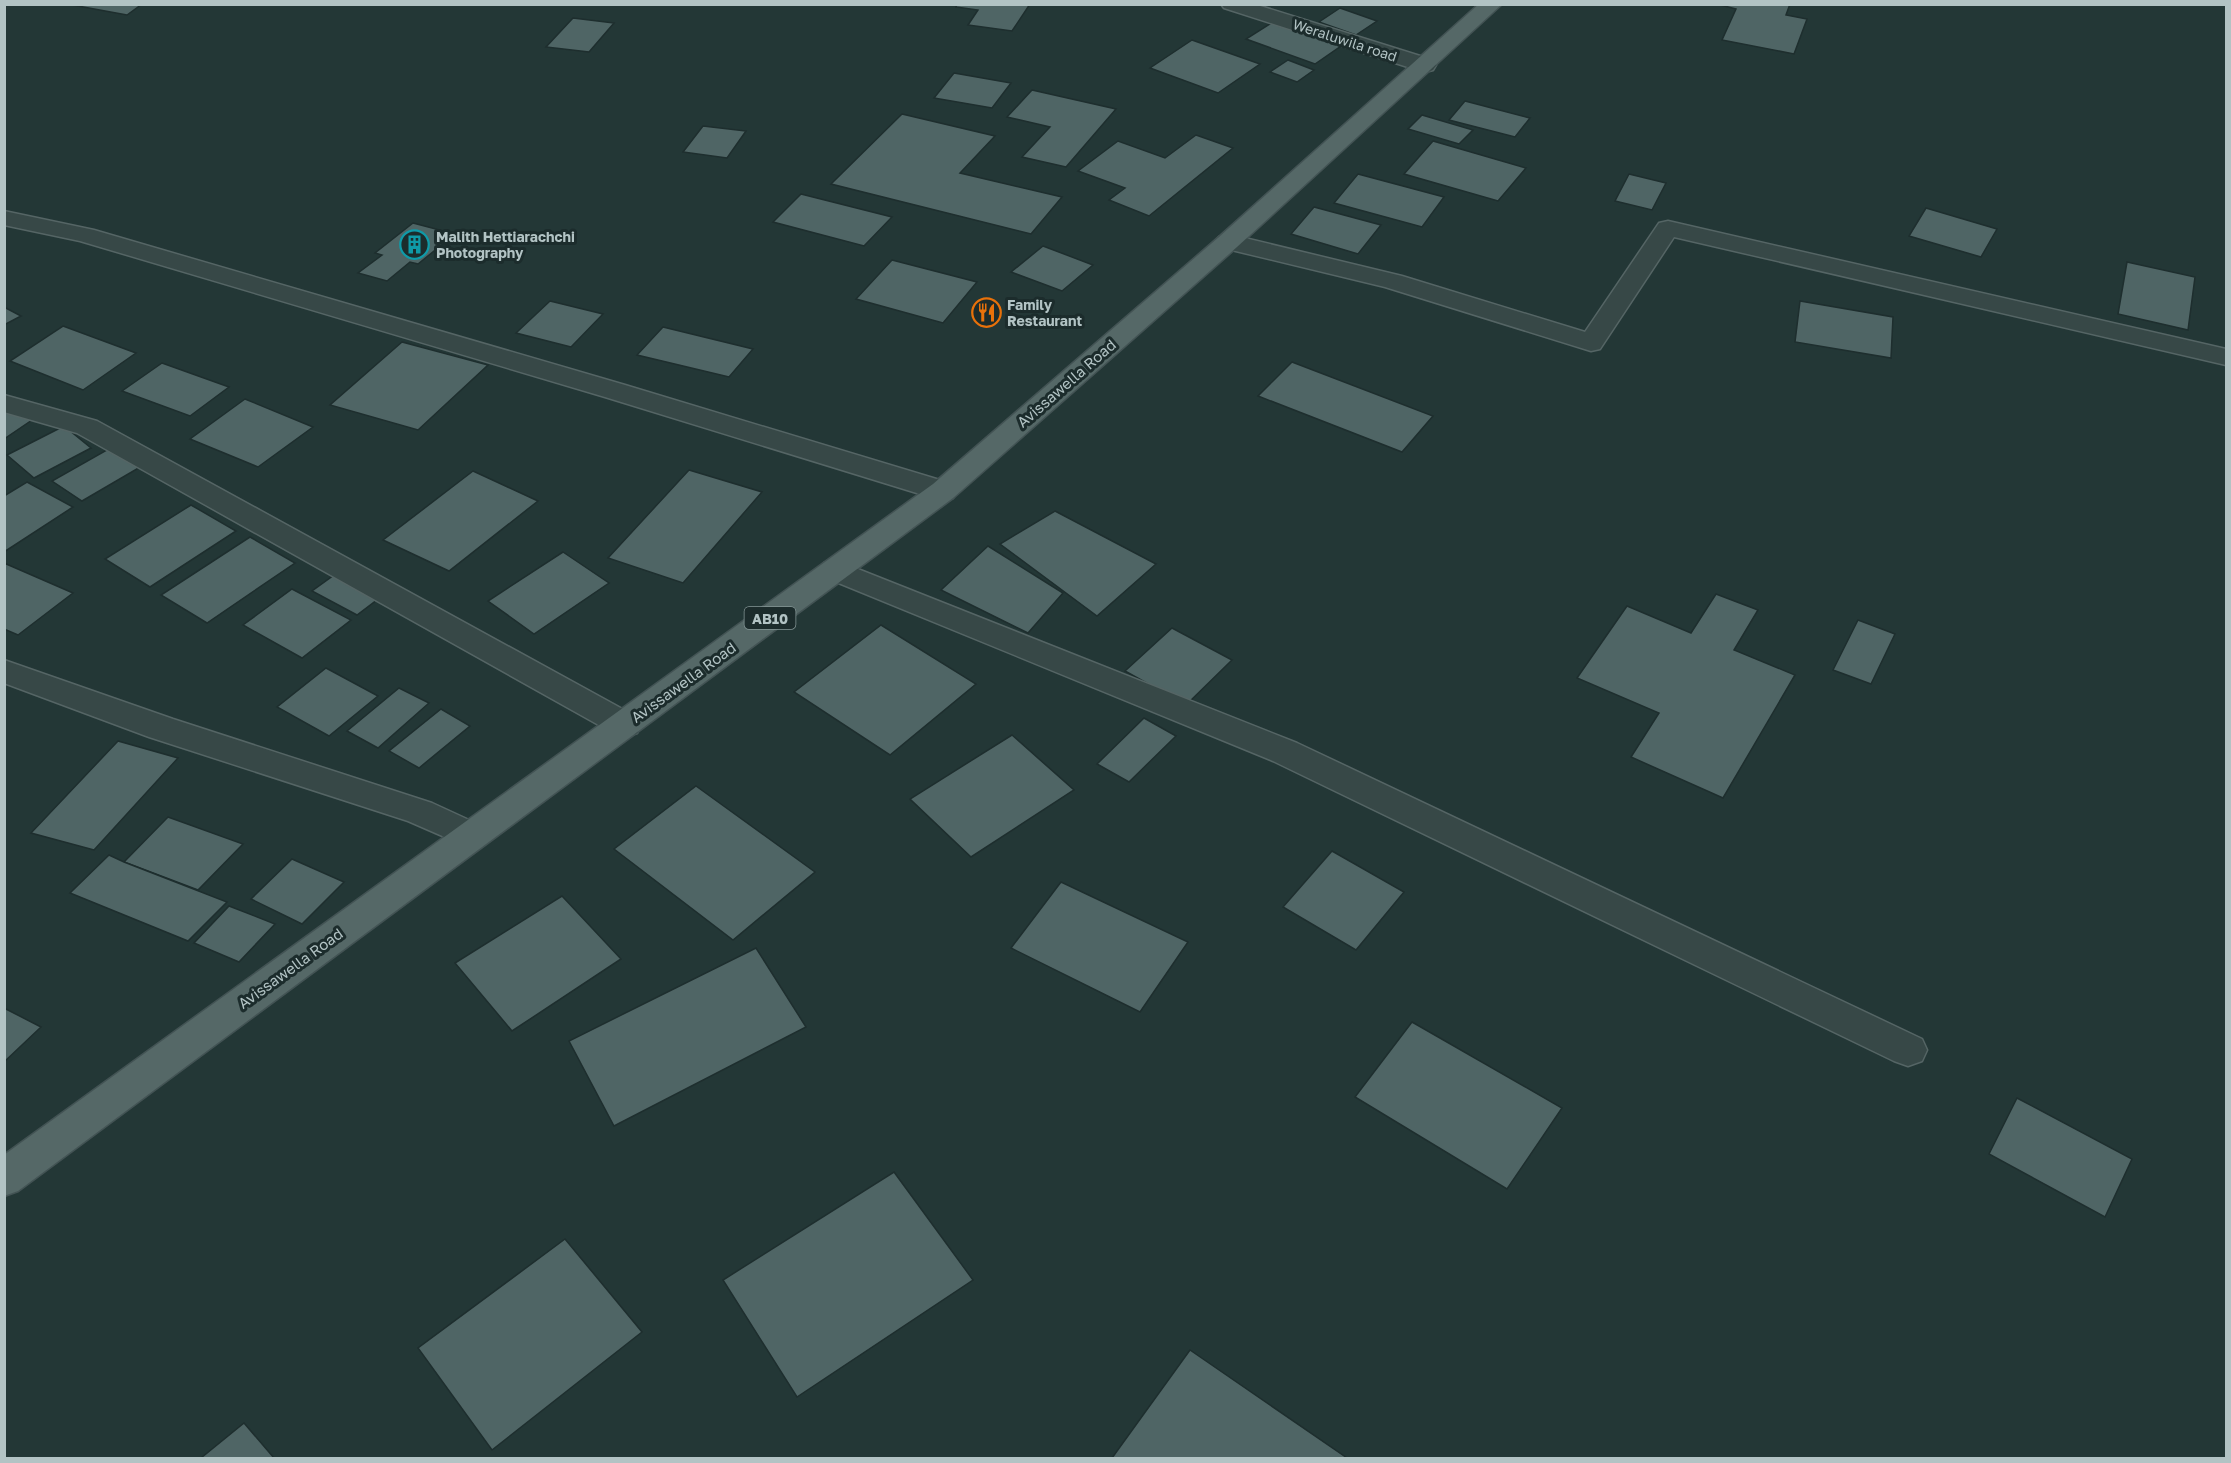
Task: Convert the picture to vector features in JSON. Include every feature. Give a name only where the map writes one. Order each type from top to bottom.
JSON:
[{"type":"main road","name":"Avissawella Road","points":[[4,1178],[943,491],[1228,242],[1492,4]]},
{"type":"street","name":"Weraluwila road","points":[[1232,4],[1425,65]]},
{"type":"street","points":[[4,218],[96,239],[615,391],[943,491]]},
{"type":"street","points":[[1228,242],[1393,281],[1591,343],[1668,228],[2226,357]]},
{"type":"street","points":[[4,403],[87,428],[626,724]]},
{"type":"street","points":[[835,570],[1285,752],[1908,1050]]},
{"type":"street","points":[[4,671],[161,728],[420,812],[470,835]]},
{"type":"building","points":[[67,4],[142,4],[127,15]]},
{"type":"building","points":[[957,4],[1030,4],[1012,31],[968,25],[978,10],[956,7]]},
{"type":"building","points":[[1717,4],[1790,4],[1786,15],[1807,19],[1794,54],[1722,40],[1736,9]]},
{"type":"building","points":[[1340,8],[1377,21],[1356,35],[1319,22]]},
{"type":"building","points":[[573,18],[614,23],[589,52],[546,47]]},
{"type":"building","points":[[1273,22],[1341,46],[1315,64],[1246,39]]},
{"type":"building","points":[[1192,40],[1260,64],[1218,93],[1150,68]]},
{"type":"building","points":[[1288,60],[1314,70],[1297,82],[1270,72]]},
{"type":"building","points":[[954,73],[1011,83],[992,108],[934,98]]},
{"type":"building","points":[[1032,90],[1116,109],[1066,167],[1022,157],[1050,127],[1007,117]]},
{"type":"building","points":[[1465,101],[1530,118],[1515,137],[1449,120]]},
{"type":"building","points":[[902,114],[995,136],[960,173],[1062,197],[1031,234],[831,184]]},
{"type":"building","points":[[1422,115],[1473,130],[1459,144],[1408,129]]},
{"type":"building","points":[[703,126],[746,131],[727,158],[683,152]]},
{"type":"building","points":[[1196,135],[1233,148],[1149,216],[1109,200],[1125,188],[1078,171],[1118,141],[1165,158]]},
{"type":"building","points":[[1433,141],[1526,168],[1498,201],[1404,174]]},
{"type":"building","points":[[1358,174],[1444,197],[1422,227],[1334,203]]},
{"type":"building","points":[[1629,174],[1666,183],[1652,210],[1615,201]]},
{"type":"building","points":[[801,194],[892,217],[864,246],[773,222]]},
{"type":"building","points":[[1314,207],[1381,225],[1358,254],[1291,234]]},
{"type":"building","points":[[1926,208],[1997,229],[1981,257],[1909,236]]},
{"type":"building","name":"Malith Hettiarachchi Photography","points":[[413,223],[455,234],[418,264],[410,262],[387,281],[358,273],[382,255],[375,253]]},
{"type":"building","points":[[1043,246],[1093,265],[1062,291],[1011,272]]},
{"type":"building","points":[[892,260],[977,282],[943,323],[856,299]]},
{"type":"building","points":[[2127,262],[2195,277],[2188,330],[2118,314]]},
{"type":"building","points":[[550,301],[603,314],[571,347],[516,333]]},
{"type":"building","points":[[1800,301],[1893,317],[1891,358],[1795,342]]},
{"type":"building","points":[[4,307],[21,316],[4,325]]},
{"type":"building","points":[[63,326],[136,353],[83,390],[10,361]]},
{"type":"building","points":[[663,327],[753,349],[729,377],[637,355]]},
{"type":"building","points":[[402,342],[488,365],[418,430],[330,405]]},
{"type":"building","points":[[1292,362],[1433,416],[1402,452],[1258,396]]},
{"type":"building","points":[[162,363],[229,387],[190,416],[122,391]]},
{"type":"building","points":[[245,399],[313,427],[258,467],[190,439]]},
{"type":"building","points":[[4,409],[32,420],[4,439]]},
{"type":"building","points":[[64,426],[91,448],[34,478],[7,455]]},
{"type":"building","points":[[112,447],[142,466],[82,501],[52,481]]},
{"type":"building","points":[[689,470],[762,492],[683,583],[608,558]]},
{"type":"building","points":[[473,471],[538,501],[449,571],[383,540]]},
{"type":"building","points":[[27,482],[73,507],[4,552],[4,496]]},
{"type":"building","points":[[191,505],[236,531],[150,587],[105,559]]},
{"type":"building","points":[[1055,511],[1156,564],[1097,616],[1000,544]]},
{"type":"building","points":[[250,537],[295,563],[207,623],[161,595]]},
{"type":"building","points":[[988,546],[1063,593],[1028,633],[941,590]]},
{"type":"building","points":[[563,552],[609,583],[534,634],[488,601]]},
{"type":"building","points":[[4,563],[73,593],[18,635],[4,629]]},
{"type":"building","points":[[337,573],[382,596],[357,615],[312,591]]},
{"type":"building","points":[[292,589],[351,620],[302,658],[243,625]]},
{"type":"building","points":[[1716,594],[1758,610],[1734,650],[1795,675],[1723,798],[1631,757],[1659,713],[1577,678],[1627,606],[1691,633]]},
{"type":"building","points":[[1858,620],[1895,634],[1871,684],[1833,670]]},
{"type":"building","points":[[881,625],[976,684],[890,755],[794,692]]},
{"type":"building","points":[[1172,628],[1232,660],[1186,705],[1125,671]]},
{"type":"building","points":[[326,668],[378,696],[329,736],[277,707]]},
{"type":"building","points":[[399,688],[429,703],[378,748],[347,731]]},
{"type":"building","points":[[441,709],[470,726],[419,768],[389,751]]},
{"type":"building","points":[[1144,718],[1176,736],[1129,782],[1097,764]]},
{"type":"building","points":[[1012,735],[1074,790],[971,857],[910,799]]},
{"type":"building","points":[[118,741],[178,758],[94,850],[31,833]]},
{"type":"building","points":[[696,786],[815,872],[733,940],[614,849]]},
{"type":"building","points":[[168,817],[243,844],[198,890],[124,862]]},
{"type":"building","points":[[1332,851],[1404,892],[1356,950],[1283,907]]},
{"type":"building","points":[[109,855],[227,902],[188,941],[70,893]]},
{"type":"building","points":[[292,859],[344,882],[302,924],[251,899]]},
{"type":"building","points":[[1061,882],[1188,942],[1140,1012],[1011,948]]},
{"type":"building","points":[[562,896],[621,959],[512,1031],[455,963]]},
{"type":"building","points":[[229,906],[275,924],[239,962],[194,943]]},
{"type":"building","points":[[756,948],[806,1027],[614,1126],[569,1041]]},
{"type":"building","points":[[4,1008],[41,1027],[4,1062]]},
{"type":"building","points":[[1412,1022],[1562,1108],[1507,1189],[1355,1097]]},
{"type":"building","points":[[2017,1098],[2132,1159],[2105,1217],[1989,1154]]},
{"type":"building","points":[[894,1172],[973,1280],[797,1397],[723,1280]]},
{"type":"building","points":[[565,1239],[642,1332],[492,1450],[418,1348]]},
{"type":"building","points":[[1190,1350],[1347,1458],[1112,1458]]},
{"type":"building","points":[[244,1423],[274,1458],[201,1458]]},
{"type":"place","name":"Malith Hettiarachchi Photography","points":[[415,244]]},
{"type":"place","name":"Family Restaurant","points":[[986,312]]}]
